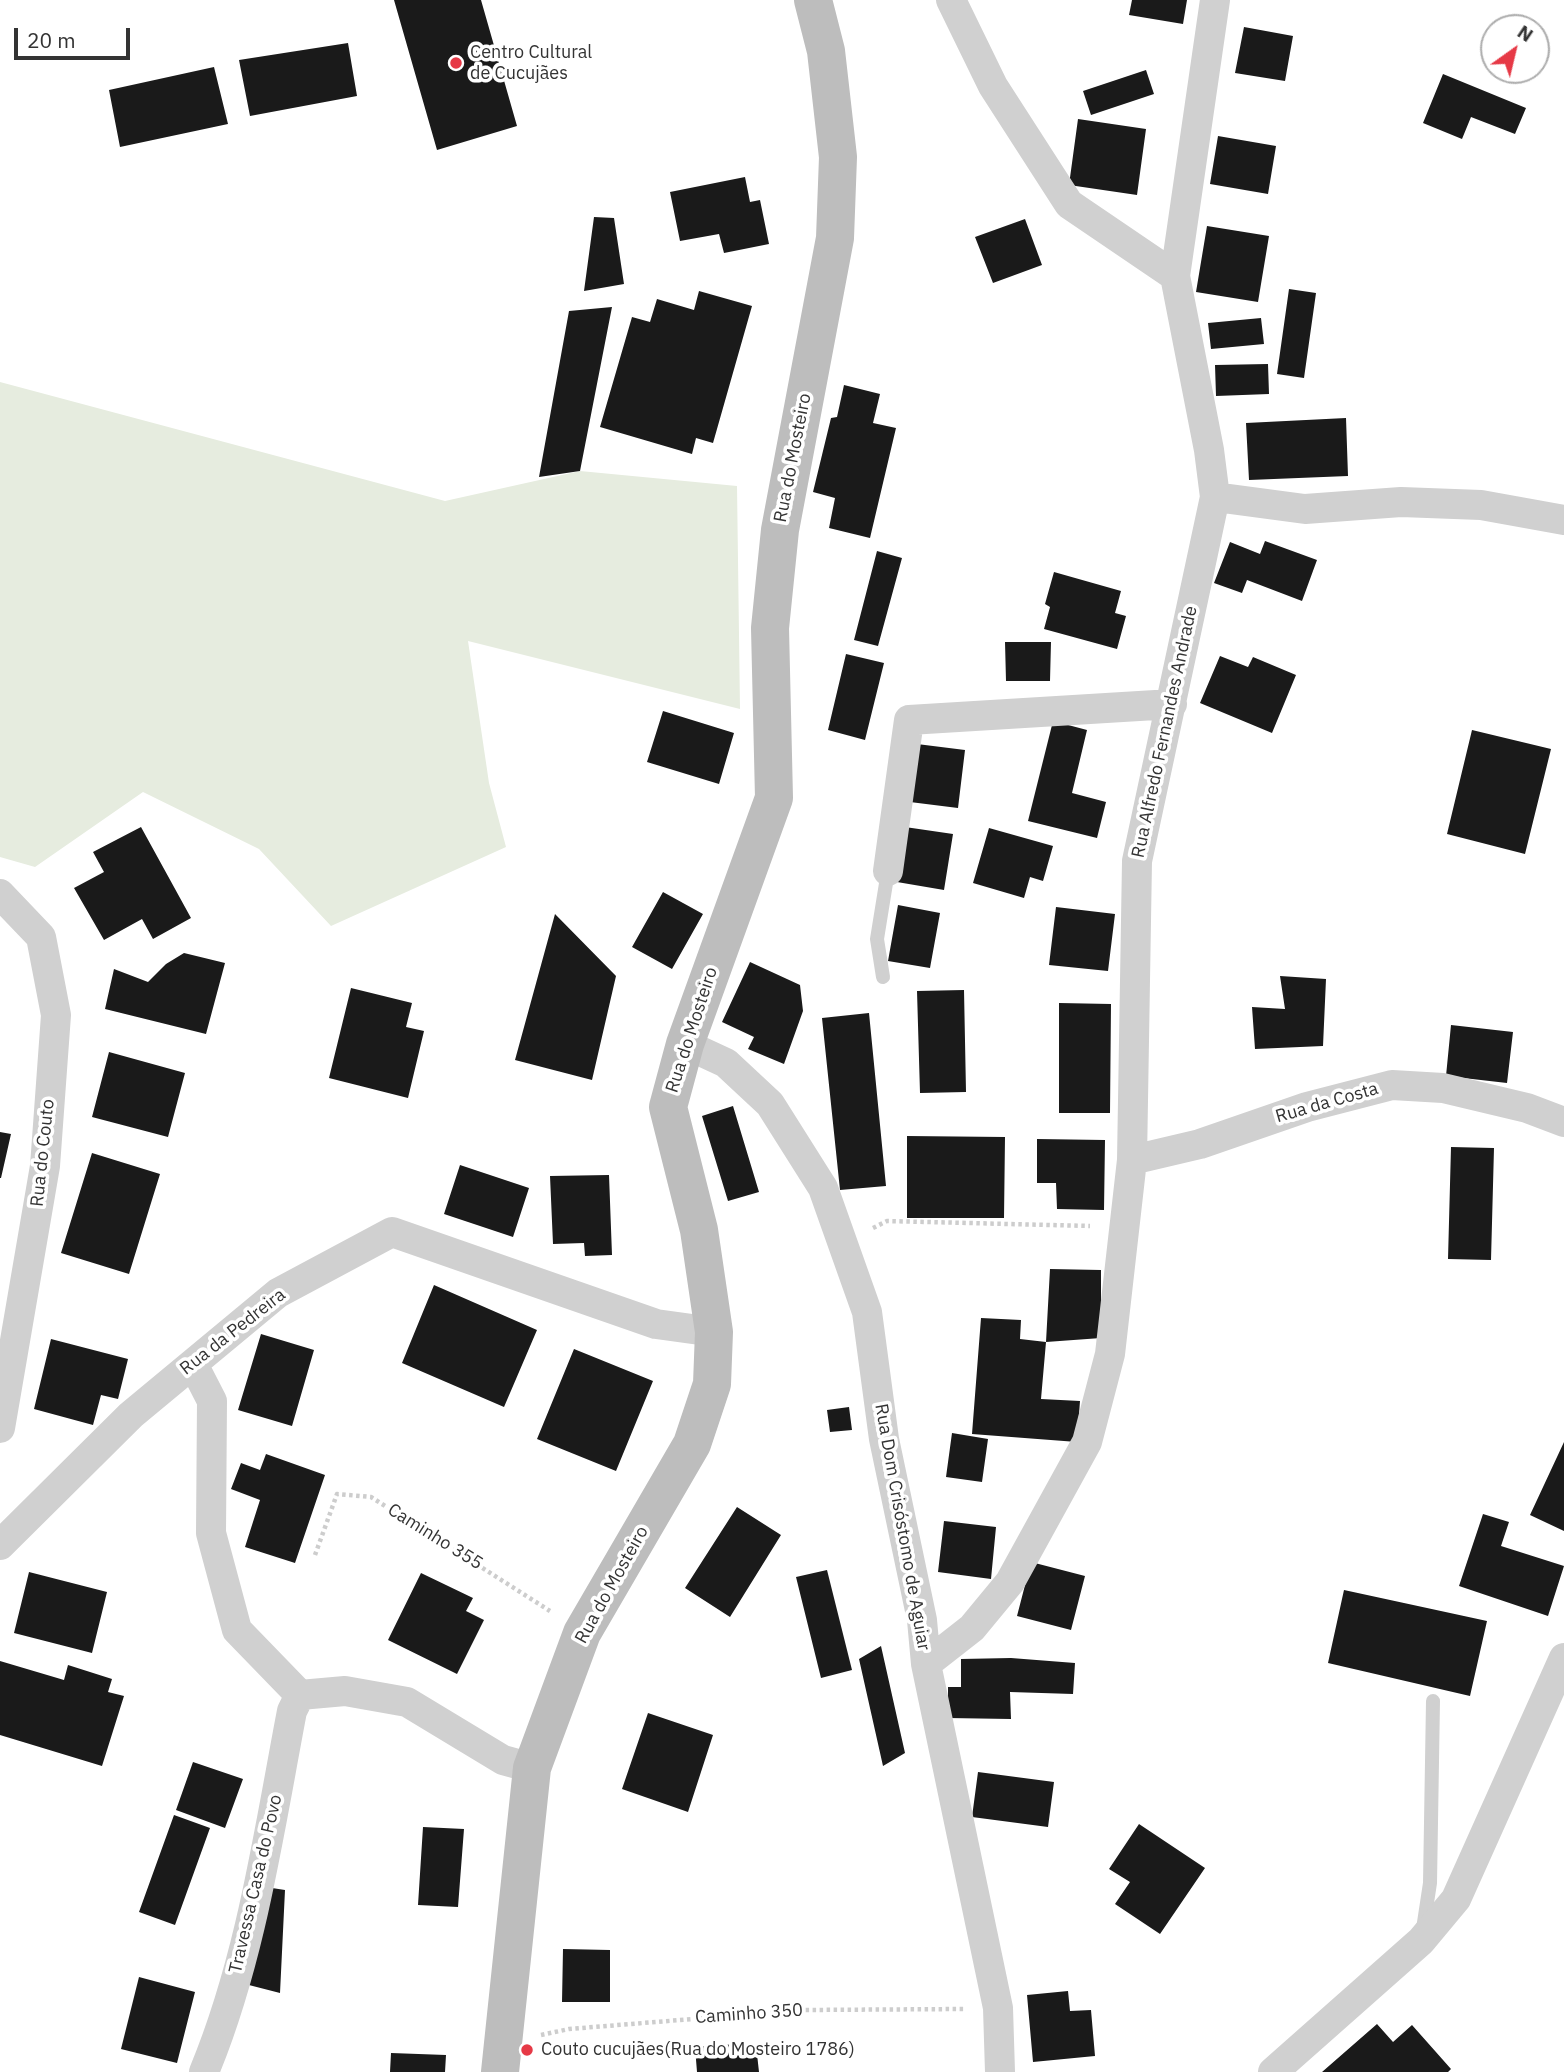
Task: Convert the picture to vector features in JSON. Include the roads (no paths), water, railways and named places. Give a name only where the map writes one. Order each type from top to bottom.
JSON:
[{"type":"main road","name":"Rua do Mosteiro","points":[[501,2058],[532,1768],[582,1633],[692,1444],[712,1384],[714,1332],[699,1230],[668,1107],[685,1044],[774,798],[770,628],[780,530],[835,238],[838,157],[826,51],[813,0]]},
{"type":"street","points":[[951,0],[993,86],[1069,204],[1175,276]]},
{"type":"street","name":"Rua Alfredo Fernandes Andrade","points":[[926,1664],[972,1628],[1010,1582],[1087,1442],[1110,1354],[1122,1227],[1132,1160],[1137,861],[1215,497],[1209,450],[1175,276],[1215,0]]},
{"type":"street","points":[[1215,497],[1305,509],[1401,502],[1481,505],[1564,520]]},
{"type":"street","points":[[888,871],[909,720],[1172,704]]},
{"type":"street","name":"Rua do Couto","points":[[0,894],[41,937],[56,1015],[45,1166],[0,1427]]},
{"type":"street","name":"Rua Dom Crisóstomo de Aguiar","points":[[685,1044],[726,1063],[770,1104],[823,1188],[867,1312],[884,1439],[922,1620],[926,1664],[998,2008],[1000,2072]]},
{"type":"street","name":"Rua da Costa","points":[[1132,1160],[1200,1144],[1307,1107],[1392,1084],[1443,1088],[1527,1108],[1564,1122]]},
{"type":"street","name":"Rua da Pedreira","points":[[0,1545],[131,1415],[278,1293],[392,1232],[498,1266],[598,1306],[656,1324],[714,1332]]},
{"type":"street","points":[[193,1364],[212,1401],[211,1533],[237,1630],[300,1695],[345,1691],[407,1702],[503,1760],[532,1768]]},
{"type":"street","points":[[1273,2072],[1421,1941],[1457,1899],[1564,1658]]},
{"type":"street","name":"Travessa Casa do Povo","points":[[204,2072],[238,1966],[266,1849],[292,1711],[300,1695]]},
{"type":"lane","points":[[883,978],[877,939],[888,871]]},
{"type":"lane","points":[[1421,1941],[1430,1883],[1433,1701]]},
{"type":"place","name":"Centro Cultural de Cucujães","points":[[456,63]]},
{"type":"place","name":"Couto cucujães(Rua do Mosteiro 1786)","points":[[527,2050]]}]
